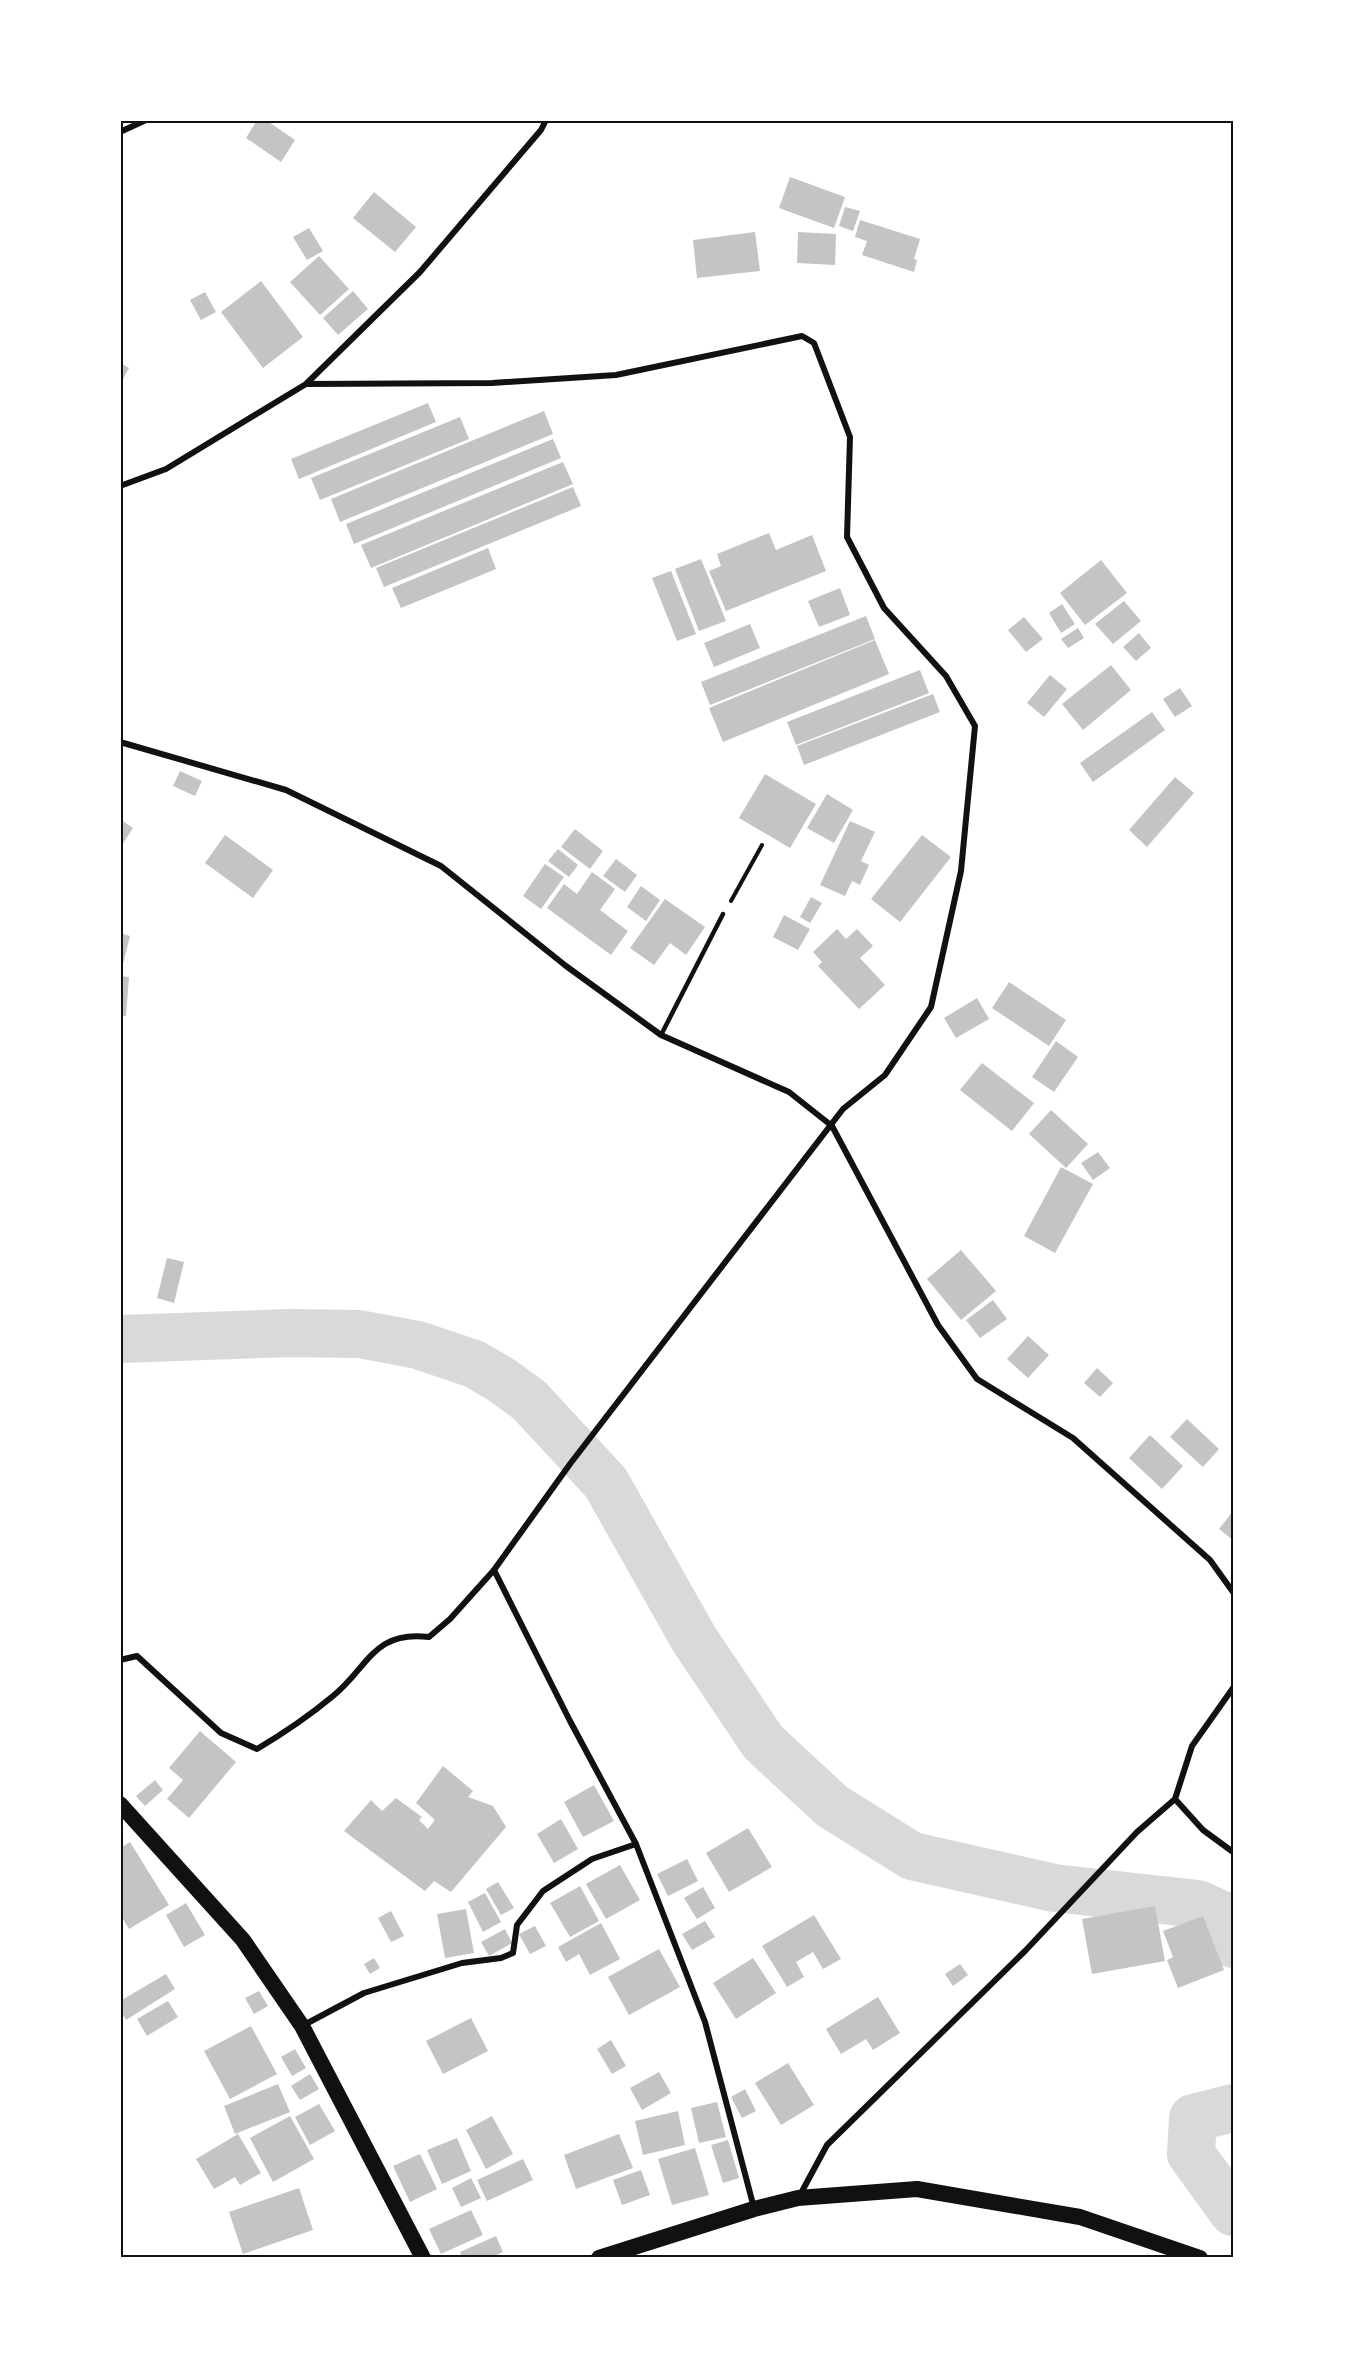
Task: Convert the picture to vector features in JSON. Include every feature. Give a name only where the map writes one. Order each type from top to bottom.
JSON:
[{"type":"highway","points":[[120,1804],[243,1940],[302,2026],[423,2258]]},
{"type":"highway","points":[[599,2258],[754,2209],[798,2198],[917,2189],[1080,2217],[1200,2258]]},
{"type":"street","points":[[120,132],[146,120]]},
{"type":"street","points":[[120,486],[166,469],[306,384],[420,272],[541,130],[546,120]]},
{"type":"street","points":[[120,1660],[137,1656],[221,1733],[257,1749],[290,1729],[335,1694],[363,1661],[385,1643],[407,1636],[429,1637],[450,1619],[494,1570],[570,1464],[843,1109],[885,1075],[931,1006],[961,871],[975,726],[946,676],[884,608],[847,537],[850,437],[814,343],[802,336],[616,375],[492,383],[306,384]]},
{"type":"street","points":[[120,742],[286,790],[441,866],[566,966],[661,1035],[789,1092],[832,1126],[938,1325],[977,1379],[1073,1438],[1210,1560],[1233,1592]]},
{"type":"street","points":[[494,1570],[570,1721],[636,1844],[705,2022],[754,2209]]},
{"type":"street","points":[[798,2198],[827,2145],[1025,1951],[1137,1832],[1175,1799],[1192,1746],[1233,1688]]},
{"type":"street","points":[[1175,1799],[1203,1830],[1233,1852]]},
{"type":"street","points":[[302,2026],[364,1993],[462,1963],[501,1958],[513,1953],[517,1925],[543,1891],[592,1859],[636,1844]]},
{"type":"lane","points":[[661,1035],[723,914]]},
{"type":"path","points":[[723,914],[762,845]]},
{"type":"building","points":[[257,120],[266,120],[295,140],[281,162],[246,138]]},
{"type":"building","points":[[790,177],[845,197],[834,228],[779,208]]},
{"type":"building","points":[[374,192],[416,227],[395,252],[353,218]]},
{"type":"building","points":[[845,207],[860,211],[853,231],[839,226]]},
{"type":"building","points":[[860,220],[920,239],[914,259],[917,260],[914,272],[862,255],[867,241],[855,237]]},
{"type":"building","points":[[309,228],[323,251],[307,260],[293,237]]},
{"type":"building","points":[[755,232],[760,271],[697,278],[693,240]]},
{"type":"building","points":[[798,232],[836,234],[835,265],[797,263]]},
{"type":"building","points":[[319,256],[349,289],[320,315],[290,282]]},
{"type":"building","points":[[261,281],[303,337],[263,368],[221,312]]},
{"type":"building","points":[[353,291],[368,309],[338,335],[323,318]]},
{"type":"building","points":[[205,292],[216,312],[201,320],[190,300]]},
{"type":"building","points":[[120,363],[129,368],[120,385]]},
{"type":"building","points":[[428,403],[436,422],[299,479],[291,459]]},
{"type":"building","points":[[544,411],[553,434],[340,522],[331,499]]},
{"type":"building","points":[[460,417],[469,439],[320,500],[311,478]]},
{"type":"building","points":[[553,439],[561,458],[354,544],[346,524]]},
{"type":"building","points":[[563,462],[573,484],[371,568],[361,545]]},
{"type":"building","points":[[573,487],[581,506],[384,587],[376,568]]},
{"type":"building","points":[[769,533],[776,550],[812,535],[826,571],[726,611],[709,571],[721,566],[717,554]]},
{"type":"building","points":[[488,548],[496,569],[401,608],[392,588]]},
{"type":"building","points":[[701,559],[726,621],[699,631],[675,569]]},
{"type":"building","points":[[1101,560],[1127,593],[1085,625],[1060,593]]},
{"type":"building","points":[[671,571],[696,634],[677,641],[652,578]]},
{"type":"building","points":[[840,588],[850,615],[819,627],[808,601]]},
{"type":"building","points":[[1124,601],[1141,621],[1113,644],[1095,624]]},
{"type":"building","points":[[1062,604],[1075,624],[1061,633],[1049,613]]},
{"type":"building","points":[[866,616],[875,639],[710,705],[701,682]]},
{"type":"building","points":[[1024,617],[1043,639],[1026,652],[1008,630]]},
{"type":"building","points":[[750,624],[760,648],[714,667],[704,643]]},
{"type":"building","points":[[1078,628],[1084,638],[1068,648],[1061,639]]},
{"type":"building","points":[[1139,633],[1151,648],[1136,661],[1123,647]]},
{"type":"building","points":[[875,640],[889,674],[723,742],[709,708]]},
{"type":"building","points":[[1111,665],[1131,690],[1083,730],[1062,704]]},
{"type":"building","points":[[920,670],[929,693],[796,745],[787,722]]},
{"type":"building","points":[[1050,675],[1067,689],[1044,717],[1027,703]]},
{"type":"building","points":[[1180,688],[1192,706],[1175,717],[1163,699]]},
{"type":"building","points":[[933,694],[940,712],[804,765],[797,746]]},
{"type":"building","points":[[1152,712],[1165,730],[1093,782],[1080,763]]},
{"type":"building","points":[[180,771],[202,781],[195,796],[173,786]]},
{"type":"building","points":[[765,774],[816,804],[790,848],[739,818]]},
{"type":"building","points":[[1175,777],[1194,793],[1147,847],[1129,830]]},
{"type":"building","points":[[827,794],[853,810],[834,843],[807,828]]},
{"type":"building","points":[[120,819],[133,828],[120,848]]},
{"type":"building","points":[[850,821],[875,832],[861,861],[869,865],[860,885],[852,881],[845,896],[820,885]]},
{"type":"building","points":[[575,829],[603,851],[590,869],[561,847]]},
{"type":"building","points":[[225,835],[273,870],[253,898],[205,863]]},
{"type":"building","points":[[922,835],[951,857],[900,922],[871,899]]},
{"type":"building","points":[[558,849],[578,865],[569,877],[548,861]]},
{"type":"building","points":[[616,859],[637,875],[625,892],[603,876]]},
{"type":"building","points":[[545,864],[564,877],[541,909],[523,896]]},
{"type":"building","points":[[592,872],[615,889],[600,910],[628,931],[611,955],[547,908],[564,884],[577,894]]},
{"type":"building","points":[[641,886],[660,900],[646,921],[627,907]]},
{"type":"building","points":[[811,897],[822,903],[810,923],[800,917]]},
{"type":"building","points":[[665,899],[705,927],[686,955],[670,943],[654,965],[630,948]]},
{"type":"building","points":[[784,915],[810,929],[798,950],[773,937]]},
{"type":"building","points":[[837,929],[846,939],[857,929],[873,946],[860,958],[885,985],[859,1009],[818,966],[822,962],[813,952]]},
{"type":"building","points":[[120,933],[130,936],[122,968],[120,967]]},
{"type":"building","points":[[120,976],[129,977],[126,1016],[120,1016]]},
{"type":"building","points":[[1009,982],[1066,1020],[1049,1046],[992,1008]]},
{"type":"building","points":[[977,998],[989,1019],[956,1038],[944,1018]]},
{"type":"building","points":[[1056,1041],[1078,1057],[1054,1092],[1032,1077]]},
{"type":"building","points":[[982,1063],[1034,1103],[1012,1131],[960,1090]]},
{"type":"building","points":[[1051,1110],[1088,1144],[1066,1168],[1029,1134]]},
{"type":"building","points":[[1098,1152],[1110,1168],[1093,1180],[1081,1163]]},
{"type":"building","points":[[1061,1167],[1093,1184],[1055,1253],[1024,1236]]},
{"type":"building","points":[[961,1250],[996,1291],[961,1320],[927,1279]]},
{"type":"building","points":[[167,1258],[184,1262],[174,1303],[157,1298]]},
{"type":"building","points":[[993,1300],[1007,1319],[980,1338],[966,1320]]},
{"type":"building","points":[[1028,1336],[1049,1355],[1028,1378],[1007,1359]]},
{"type":"building","points":[[1097,1368],[1113,1383],[1100,1397],[1084,1383]]},
{"type":"building","points":[[1187,1419],[1219,1449],[1203,1467],[1170,1437]]},
{"type":"building","points":[[1150,1435],[1183,1466],[1162,1489],[1129,1458]]},
{"type":"building","points":[[1233,1511],[1233,1540],[1219,1529]]},
{"type":"building","points":[[200,1731],[236,1762],[189,1818],[167,1799],[183,1780],[169,1768]]},
{"type":"building","points":[[443,1766],[473,1791],[468,1797],[493,1806],[506,1827],[451,1892],[434,1881],[425,1891],[344,1831],[371,1800],[382,1811],[396,1798],[422,1817],[419,1820],[428,1829],[435,1820],[416,1803]]},
{"type":"building","points":[[155,1780],[163,1790],[145,1806],[136,1796]]},
{"type":"building","points":[[594,1785],[614,1821],[583,1837],[564,1802]]},
{"type":"building","points":[[561,1819],[578,1849],[554,1863],[537,1834]]},
{"type":"building","points":[[748,1828],[772,1867],[729,1892],[706,1853]]},
{"type":"building","points":[[130,1842],[169,1905],[129,1929],[120,1914],[120,1848]]},
{"type":"building","points":[[687,1859],[698,1881],[668,1896],[657,1874]]},
{"type":"building","points":[[620,1865],[640,1900],[606,1919],[586,1884]]},
{"type":"building","points":[[498,1882],[514,1908],[501,1915],[486,1889]]},
{"type":"building","points":[[580,1886],[599,1921],[570,1937],[550,1903]]},
{"type":"building","points":[[703,1887],[715,1908],[697,1919],[684,1898]]},
{"type":"building","points":[[485,1893],[501,1922],[483,1932],[468,1902]]},
{"type":"building","points":[[186,1903],[205,1935],[184,1947],[166,1915]]},
{"type":"building","points":[[1155,1906],[1165,1961],[1092,1974],[1082,1919]]},
{"type":"building","points":[[466,1909],[474,1953],[445,1958],[437,1914]]},
{"type":"building","points":[[391,1911],[404,1936],[391,1942],[378,1918]]},
{"type":"building","points":[[814,1915],[841,1959],[823,1969],[813,1952],[796,1962],[804,1977],[787,1987],[762,1946]]},
{"type":"building","points":[[1203,1916],[1224,1970],[1178,1988],[1167,1960],[1173,1957],[1163,1931]]},
{"type":"building","points":[[705,1921],[715,1937],[692,1950],[682,1934]]},
{"type":"building","points":[[601,1923],[620,1959],[590,1975],[579,1954],[566,1962],[558,1947]]},
{"type":"building","points":[[535,1926],[546,1946],[530,1954],[519,1934]]},
{"type":"building","points":[[505,1929],[512,1943],[489,1956],[481,1942]]},
{"type":"building","points":[[659,1949],[680,1987],[629,2015],[608,1977]]},
{"type":"building","points":[[374,1958],[380,1968],[370,1974],[364,1964]]},
{"type":"building","points":[[753,1958],[776,1993],[736,2019],[713,1983]]},
{"type":"building","points":[[960,1964],[968,1975],[953,1986],[945,1974]]},
{"type":"building","points":[[166,1974],[175,1989],[126,2020],[120,2009],[120,2001]]},
{"type":"building","points":[[259,1991],[268,2006],[254,2014],[245,1998]]},
{"type":"building","points":[[878,1997],[900,2033],[873,2050],[866,2039],[841,2054],[826,2029]]},
{"type":"building","points":[[168,2001],[178,2017],[147,2036],[137,2019]]},
{"type":"building","points":[[471,2018],[488,2051],[443,2074],[426,2041]]},
{"type":"building","points":[[251,2026],[277,2074],[230,2099],[204,2051]]},
{"type":"building","points":[[611,2040],[626,2066],[612,2074],[597,2049]]},
{"type":"building","points":[[295,2049],[306,2068],[292,2076],[281,2057]]},
{"type":"building","points":[[788,2063],[814,2105],[781,2125],[755,2083]]},
{"type":"building","points":[[659,2072],[671,2093],[642,2110],[630,2088]]},
{"type":"building","points":[[310,2074],[319,2089],[300,2100],[291,2086]]},
{"type":"building","points":[[278,2084],[290,2112],[235,2134],[224,2106]]},
{"type":"building","points":[[745,2089],[756,2111],[742,2118],[731,2097]]},
{"type":"building","points":[[717,2102],[726,2137],[699,2143],[691,2108]]},
{"type":"building","points":[[319,2104],[335,2131],[310,2145],[295,2117]]},
{"type":"building","points":[[678,2111],[685,2145],[643,2155],[635,2121]]},
{"type":"building","points":[[290,2116],[314,2159],[273,2182],[250,2138]]},
{"type":"building","points":[[492,2116],[513,2154],[486,2169],[466,2130]]},
{"type":"building","points":[[238,2134],[261,2173],[240,2185],[235,2177],[214,2189],[196,2159]]},
{"type":"building","points":[[619,2134],[633,2168],[576,2189],[564,2155]]},
{"type":"building","points":[[457,2138],[471,2171],[442,2184],[427,2150]]},
{"type":"building","points":[[728,2140],[739,2178],[723,2183],[711,2145]]},
{"type":"building","points":[[695,2148],[709,2195],[672,2205],[658,2159]]},
{"type":"building","points":[[420,2154],[437,2189],[410,2202],[393,2166]]},
{"type":"building","points":[[523,2159],[533,2180],[487,2201],[477,2180]]},
{"type":"building","points":[[641,2170],[650,2195],[622,2205],[613,2180]]},
{"type":"building","points":[[471,2178],[481,2198],[461,2207],[452,2188]]},
{"type":"building","points":[[299,2188],[313,2230],[243,2254],[229,2212]]},
{"type":"building","points":[[471,2210],[483,2235],[441,2254],[429,2229]]},
{"type":"building","points":[[496,2236],[503,2252],[490,2258],[463,2258],[460,2252]]},
{"type":"waterway","points":[[120,1339],[290,1333],[359,1334],[418,1345],[474,1364],[529,1400],[606,1483],[694,1639],[763,1742],[832,1806],[912,1856],[1054,1888],[1198,1904],[1222,1915],[1233,1944]]},
{"type":"waterway","points":[[1233,2108],[1193,2118],[1191,2154],[1233,2212]]}]
